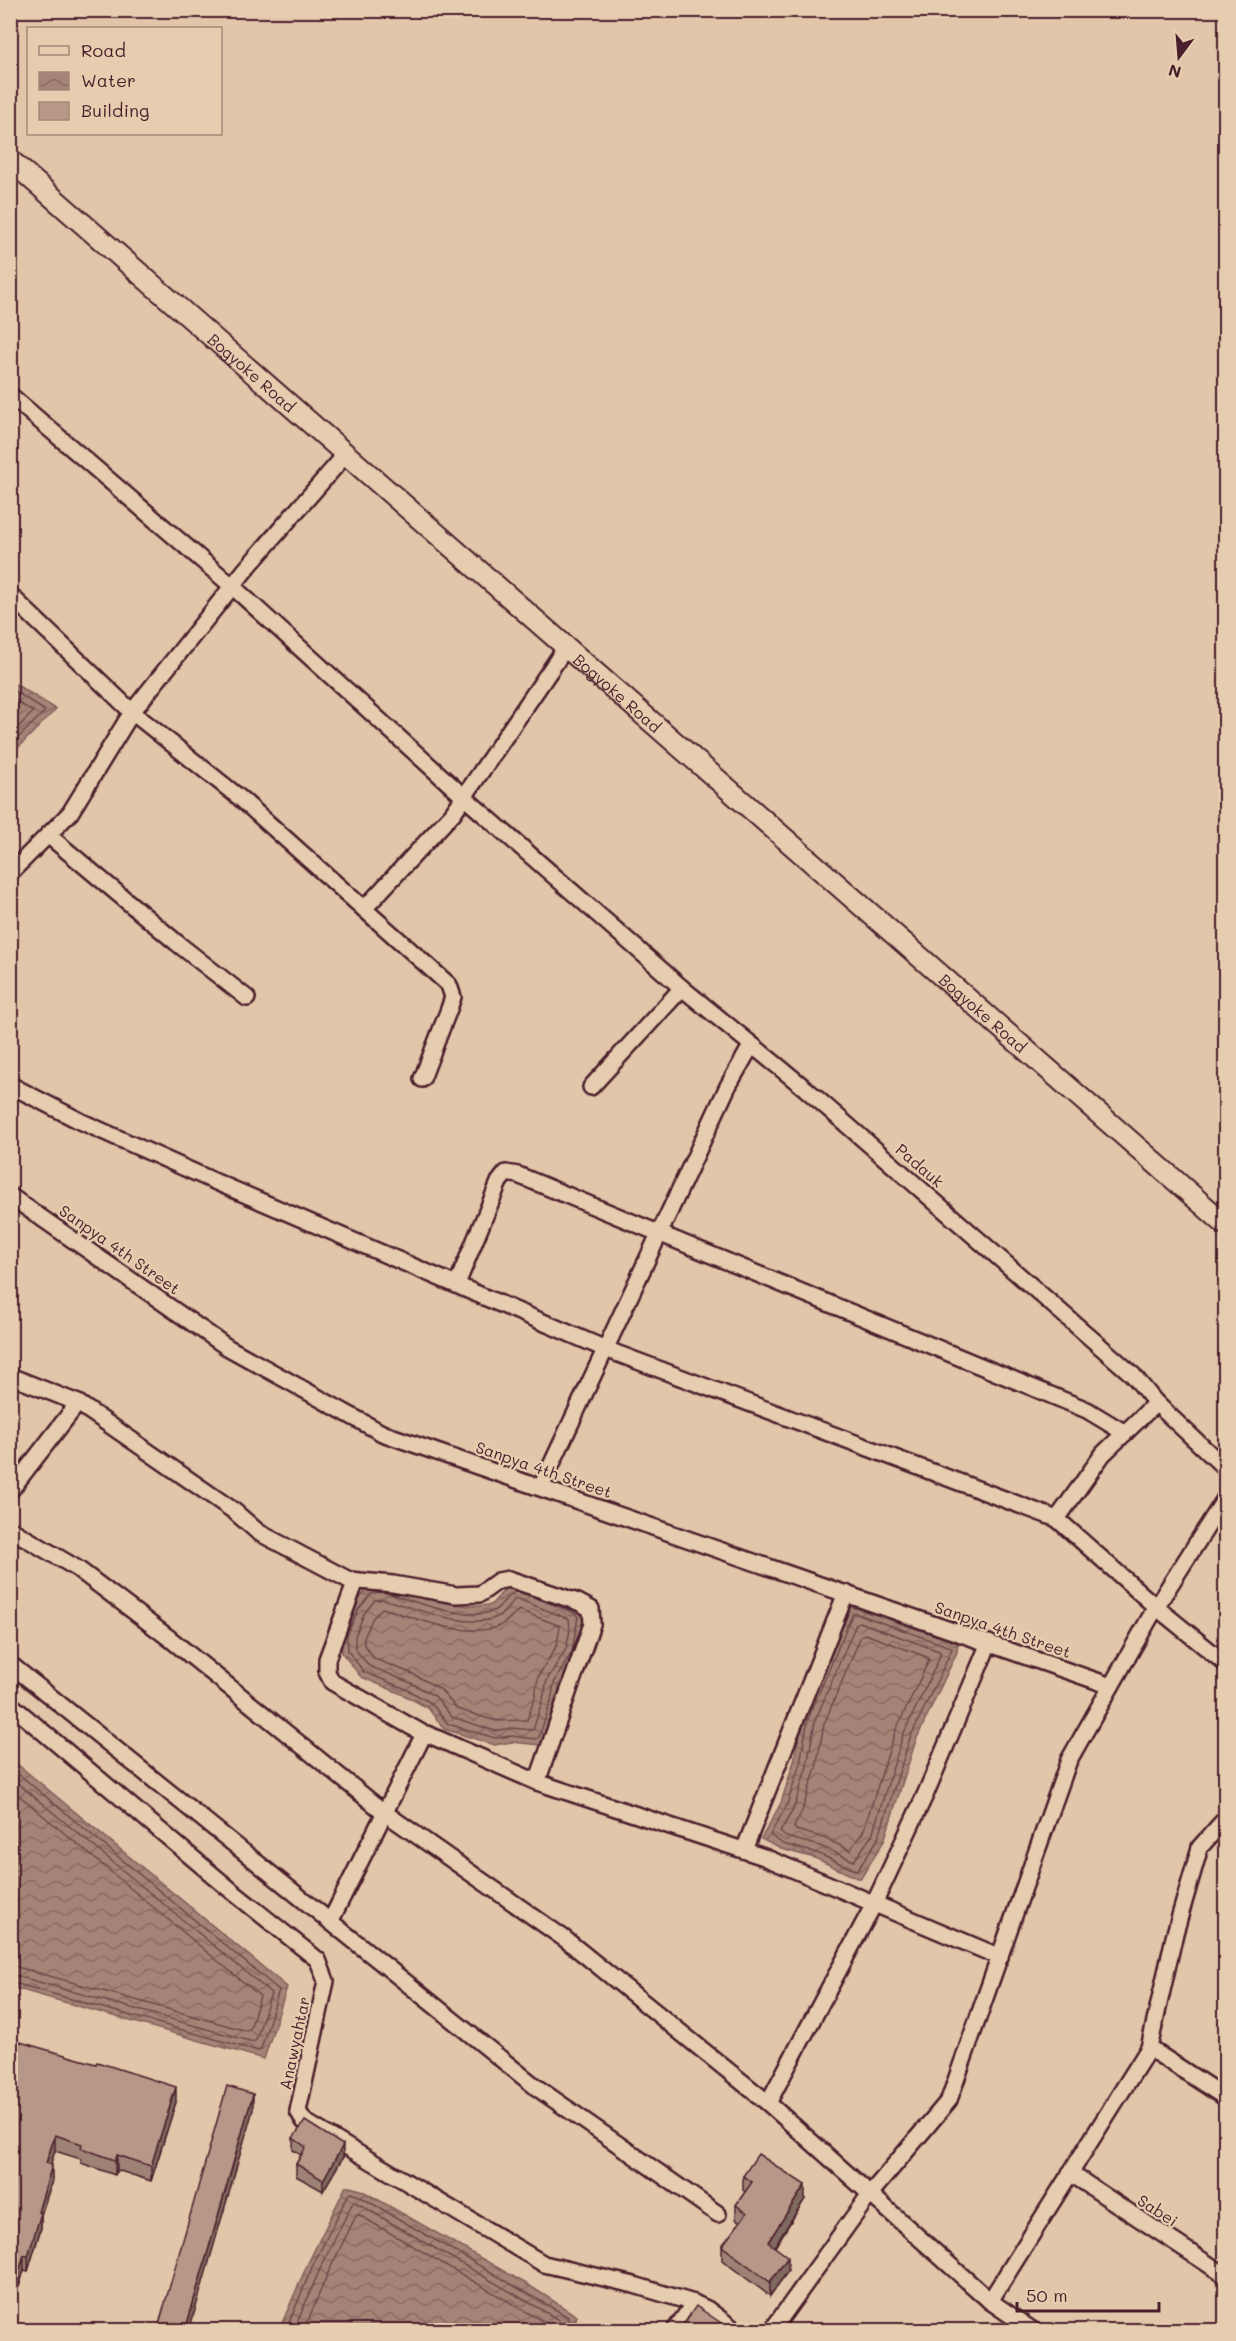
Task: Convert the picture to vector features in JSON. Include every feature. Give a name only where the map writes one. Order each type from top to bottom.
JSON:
[{"type":"street","name":"Bogyoke Road","points":[[10,160],[1226,1225]]},
{"type":"street","name":"Padauk","points":[[10,395],[232,586],[464,797],[682,988],[806,1089],[1089,1337],[1133,1376],[1156,1403],[1226,1469]]},
{"type":"street","points":[[10,873],[70,813],[132,712],[232,586],[346,454]]},
{"type":"street","points":[[10,595],[132,712],[240,798],[449,985],[453,997],[422,1079]]},
{"type":"street","points":[[364,909],[453,813],[566,647]]},
{"type":"street","points":[[48,835],[177,943],[247,998]]},
{"type":"street","points":[[591,1088],[682,988]]},
{"type":"street","points":[[542,1487],[728,1086],[751,1046]]},
{"type":"street","points":[[10,1086],[90,1126],[605,1348],[1057,1519],[1156,1607],[1226,1664]]},
{"type":"street","points":[[457,1284],[499,1182],[506,1173],[518,1175],[1087,1410],[1125,1433]]},
{"type":"street","name":"Sanpya 4th Street","points":[[10,1196],[227,1347],[382,1433],[1111,1686]]},
{"type":"street","points":[[10,1376],[78,1403],[215,1497],[258,1532],[338,1576],[356,1581],[393,1584],[456,1595],[480,1594],[498,1581],[508,1579],[578,1602],[591,1610],[592,1624],[537,1782]]},
{"type":"street","points":[[10,1491],[78,1403]]},
{"type":"street","points":[[1057,1519],[1103,1455],[1156,1403]]},
{"type":"street","points":[[772,2331],[870,2194],[949,2100],[1069,1760],[1156,1607],[1226,1497]]},
{"type":"street","points":[[10,1529],[78,1569],[169,1638],[384,1813],[565,1939],[768,2103],[990,2301],[1032,2331]]},
{"type":"street","points":[[356,1581],[327,1659],[327,1672],[332,1682],[424,1734],[430,1734],[537,1782],[744,1850],[1000,1957]]},
{"type":"street","points":[[744,1850],[846,1593]]},
{"type":"street","points":[[768,2103],[874,1904],[926,1793],[989,1643]]},
{"type":"street","points":[[10,1664],[332,1920],[536,2087],[718,2214]]},
{"type":"street","name":"Anawyahtar","points":[[10,1704],[233,1892],[318,1960],[326,1981],[298,2112],[304,2121],[544,2264],[694,2302],[735,2331]]},
{"type":"street","points":[[332,1920],[424,1734]]},
{"type":"street","points":[[990,2301],[1149,2048],[1175,1933],[1200,1847],[1226,1818]]},
{"type":"street","points":[[1149,2048],[1226,2098]]},
{"type":"street","name":"Sabei","points":[[1070,2174],[1226,2276]]},
{"type":"street","points":[[675,2331],[694,2302]]},
{"type":"water","points":[[10,681],[56,709],[11,755],[10,755]]},
{"type":"water","points":[[384,1585],[450,1604],[477,1606],[491,1605],[507,1587],[519,1585],[580,1608],[584,1616],[578,1655],[559,1685],[557,1702],[542,1745],[511,1742],[495,1745],[444,1729],[428,1708],[361,1677],[342,1653],[341,1634],[353,1607],[368,1588]]},
{"type":"water","points":[[849,1606],[958,1643],[957,1652],[916,1740],[884,1841],[861,1878],[815,1858],[781,1849],[761,1839],[781,1803],[794,1761],[802,1718]]},
{"type":"water","points":[[11,1759],[287,1987],[264,2059],[11,1987]]},
{"type":"water","points":[[346,2186],[361,2190],[530,2286],[577,2316],[572,2330],[279,2330],[308,2263]]},
{"type":"building","points":[[10,2039],[96,2064],[97,2062],[176,2087],[151,2166],[117,2155],[115,2160],[81,2148],[82,2144],[55,2135],[46,2163],[52,2165],[38,2212],[41,2213],[28,2256],[24,2255],[19,2272],[10,2270]]},
{"type":"building","points":[[227,2086],[253,2094],[185,2331],[157,2331]]},
{"type":"building","points":[[305,2121],[343,2145],[323,2180],[296,2164],[306,2147],[293,2138]]},
{"type":"building","points":[[758,2154],[805,2185],[768,2242],[788,2257],[770,2282],[722,2246],[747,2213],[736,2205],[752,2182],[743,2176]]},
{"type":"building","points":[[696,2306],[733,2331],[676,2331]]},
{"type":"building","points":[[11,2327],[25,2331],[10,2331]]}]
